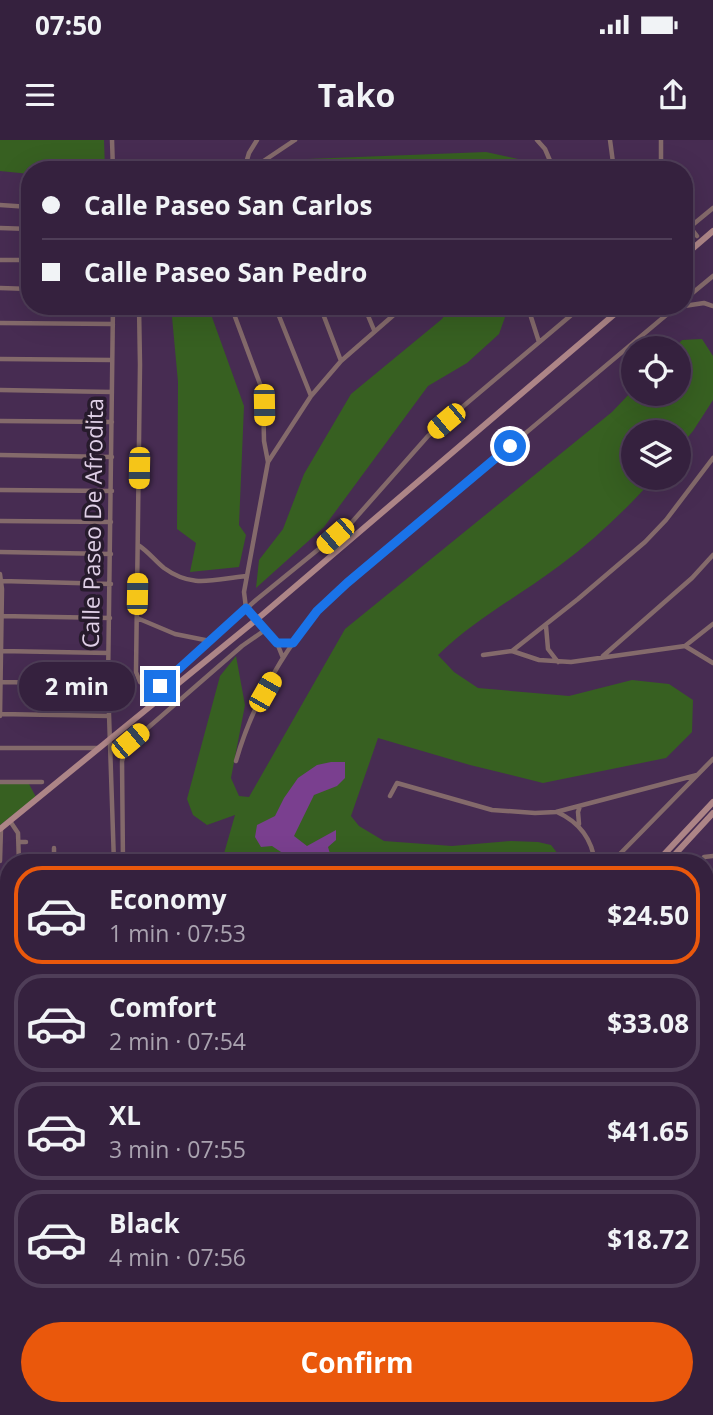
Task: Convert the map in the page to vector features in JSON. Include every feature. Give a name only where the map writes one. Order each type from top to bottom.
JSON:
[{"type":"main road","points":[[693,248],[713,231]]},
{"type":"main road","points":[[0,829],[262,615],[613,315]]},
{"type":"main road","points":[[664,854],[713,802]]},
{"type":"main road","points":[[675,854],[713,813]]},
{"type":"street","points":[[112,140],[113,161]]},
{"type":"street","points":[[246,161],[257,140]]},
{"type":"street","points":[[261,161],[284,143],[295,140]]},
{"type":"street","points":[[537,140],[550,161]]},
{"type":"street","points":[[610,140],[613,161]]},
{"type":"street","points":[[661,140],[661,161]]},
{"type":"street","points":[[0,205],[21,206]]},
{"type":"street","points":[[693,225],[713,208]]},
{"type":"street","points":[[0,228],[21,229]]},
{"type":"street","points":[[693,231],[697,236]]},
{"type":"street","points":[[0,260],[21,260]]},
{"type":"street","points":[[693,293],[713,276]]},
{"type":"street","points":[[0,288],[21,289]]},
{"type":"street","points":[[699,288],[700,298],[704,303]]},
{"type":"street","points":[[693,305],[704,303],[713,306]]},
{"type":"street","name":"Calle Paseo De Afrodita","points":[[113,315],[108,684],[114,854]]},
{"type":"street","points":[[139,315],[136,672],[140,682],[146,686],[160,686],[246,608],[352,522],[428,436],[572,315]]},
{"type":"street","points":[[234,315],[261,385],[268,462],[244,597],[246,608],[277,643],[284,659]]},
{"type":"street","points":[[279,315],[311,396]]},
{"type":"street","points":[[323,315],[341,361]]},
{"type":"street","points":[[368,315],[374,330]]},
{"type":"street","points":[[268,462],[311,396],[341,361],[393,315]]},
{"type":"street","points":[[532,315],[539,343]]},
{"type":"street","points":[[236,761],[252,716],[293,643],[317,611],[347,583],[669,315]]},
{"type":"street","points":[[0,323],[113,324]]},
{"type":"street","points":[[0,359],[112,360]]},
{"type":"street","points":[[0,390],[112,392]]},
{"type":"street","points":[[0,421],[112,422]]},
{"type":"street","points":[[0,455],[112,457]]},
{"type":"street","points":[[512,651],[656,531],[713,458]]},
{"type":"street","points":[[0,490],[112,491]]},
{"type":"street","points":[[0,521],[111,522]]},
{"type":"street","points":[[138,545],[161,566],[183,579],[208,582],[246,576]]},
{"type":"street","points":[[0,552],[111,554]]},
{"type":"street","points":[[602,656],[692,578],[713,555]]},
{"type":"street","points":[[0,574],[0,715],[109,716]]},
{"type":"street","points":[[2,581],[111,584]]},
{"type":"street","points":[[1,616],[110,618]]},
{"type":"street","points":[[137,618],[175,634],[211,641]]},
{"type":"street","points":[[483,655],[512,651],[539,660],[558,662],[685,646],[713,624]]},
{"type":"street","points":[[546,625],[548,649],[558,662]]},
{"type":"street","points":[[123,854],[122,761],[127,746],[264,627]]},
{"type":"street","points":[[277,643],[293,643]]},
{"type":"street","points":[[685,646],[713,663]]},
{"type":"street","points":[[0,651],[108,653]]},
{"type":"street","points":[[1,682],[108,684]]},
{"type":"street","points":[[0,747],[100,748]]},
{"type":"street","points":[[620,854],[713,758]]},
{"type":"street","points":[[390,796],[397,783],[492,810],[556,812],[697,775]]},
{"type":"street","points":[[0,782],[42,782]]},
{"type":"street","points":[[580,806],[579,824],[591,844],[593,854]]},
{"type":"street","points":[[556,812],[579,824]]},
{"type":"street","points":[[10,821],[18,832],[19,854]]},
{"type":"street","points":[[0,829],[0,861]]},
{"type":"street","points":[[19,842],[26,842]]},
{"type":"street","points":[[54,848],[54,854]]},
{"type":"green space","points":[[0,140],[104,140],[105,161],[21,161],[21,173],[0,171]]},
{"type":"green space","points":[[486,152],[527,161],[303,161]]},
{"type":"green space","points":[[172,315],[211,315],[244,406],[239,525],[246,535],[239,567],[190,572],[196,543],[177,529],[178,382]]},
{"type":"green space","points":[[444,315],[506,315],[499,334],[467,363],[428,386],[324,527],[256,588],[259,560],[283,529],[304,474],[351,394]]},
{"type":"green space","points":[[702,339],[713,356],[713,400],[691,433],[691,420],[621,420],[621,490],[643,490],[585,546],[466,631],[438,655],[454,672],[478,688],[569,696],[632,680],[669,684],[693,700],[692,732],[666,758],[543,783],[378,738],[351,816],[359,826],[384,841],[452,846],[511,841],[538,842],[551,845],[558,854],[224,854],[235,815],[207,825],[193,815],[187,799],[220,676],[236,656],[245,705],[231,778],[239,796],[249,797],[345,629],[621,403],[621,406],[691,406],[691,340]]},
{"type":"green space","points":[[0,784],[29,784],[36,797],[0,825]]},
{"type":"shaded area","points":[[345,762],[345,778],[337,786],[314,795],[294,836],[307,846],[336,830],[336,840],[328,847],[330,854],[285,854],[272,846],[261,847],[255,837],[257,825],[275,816],[298,778],[317,765]]},
{"type":"route","points":[[160,686],[246,608],[277,643],[293,643],[317,611],[347,583],[510,446]]}]
